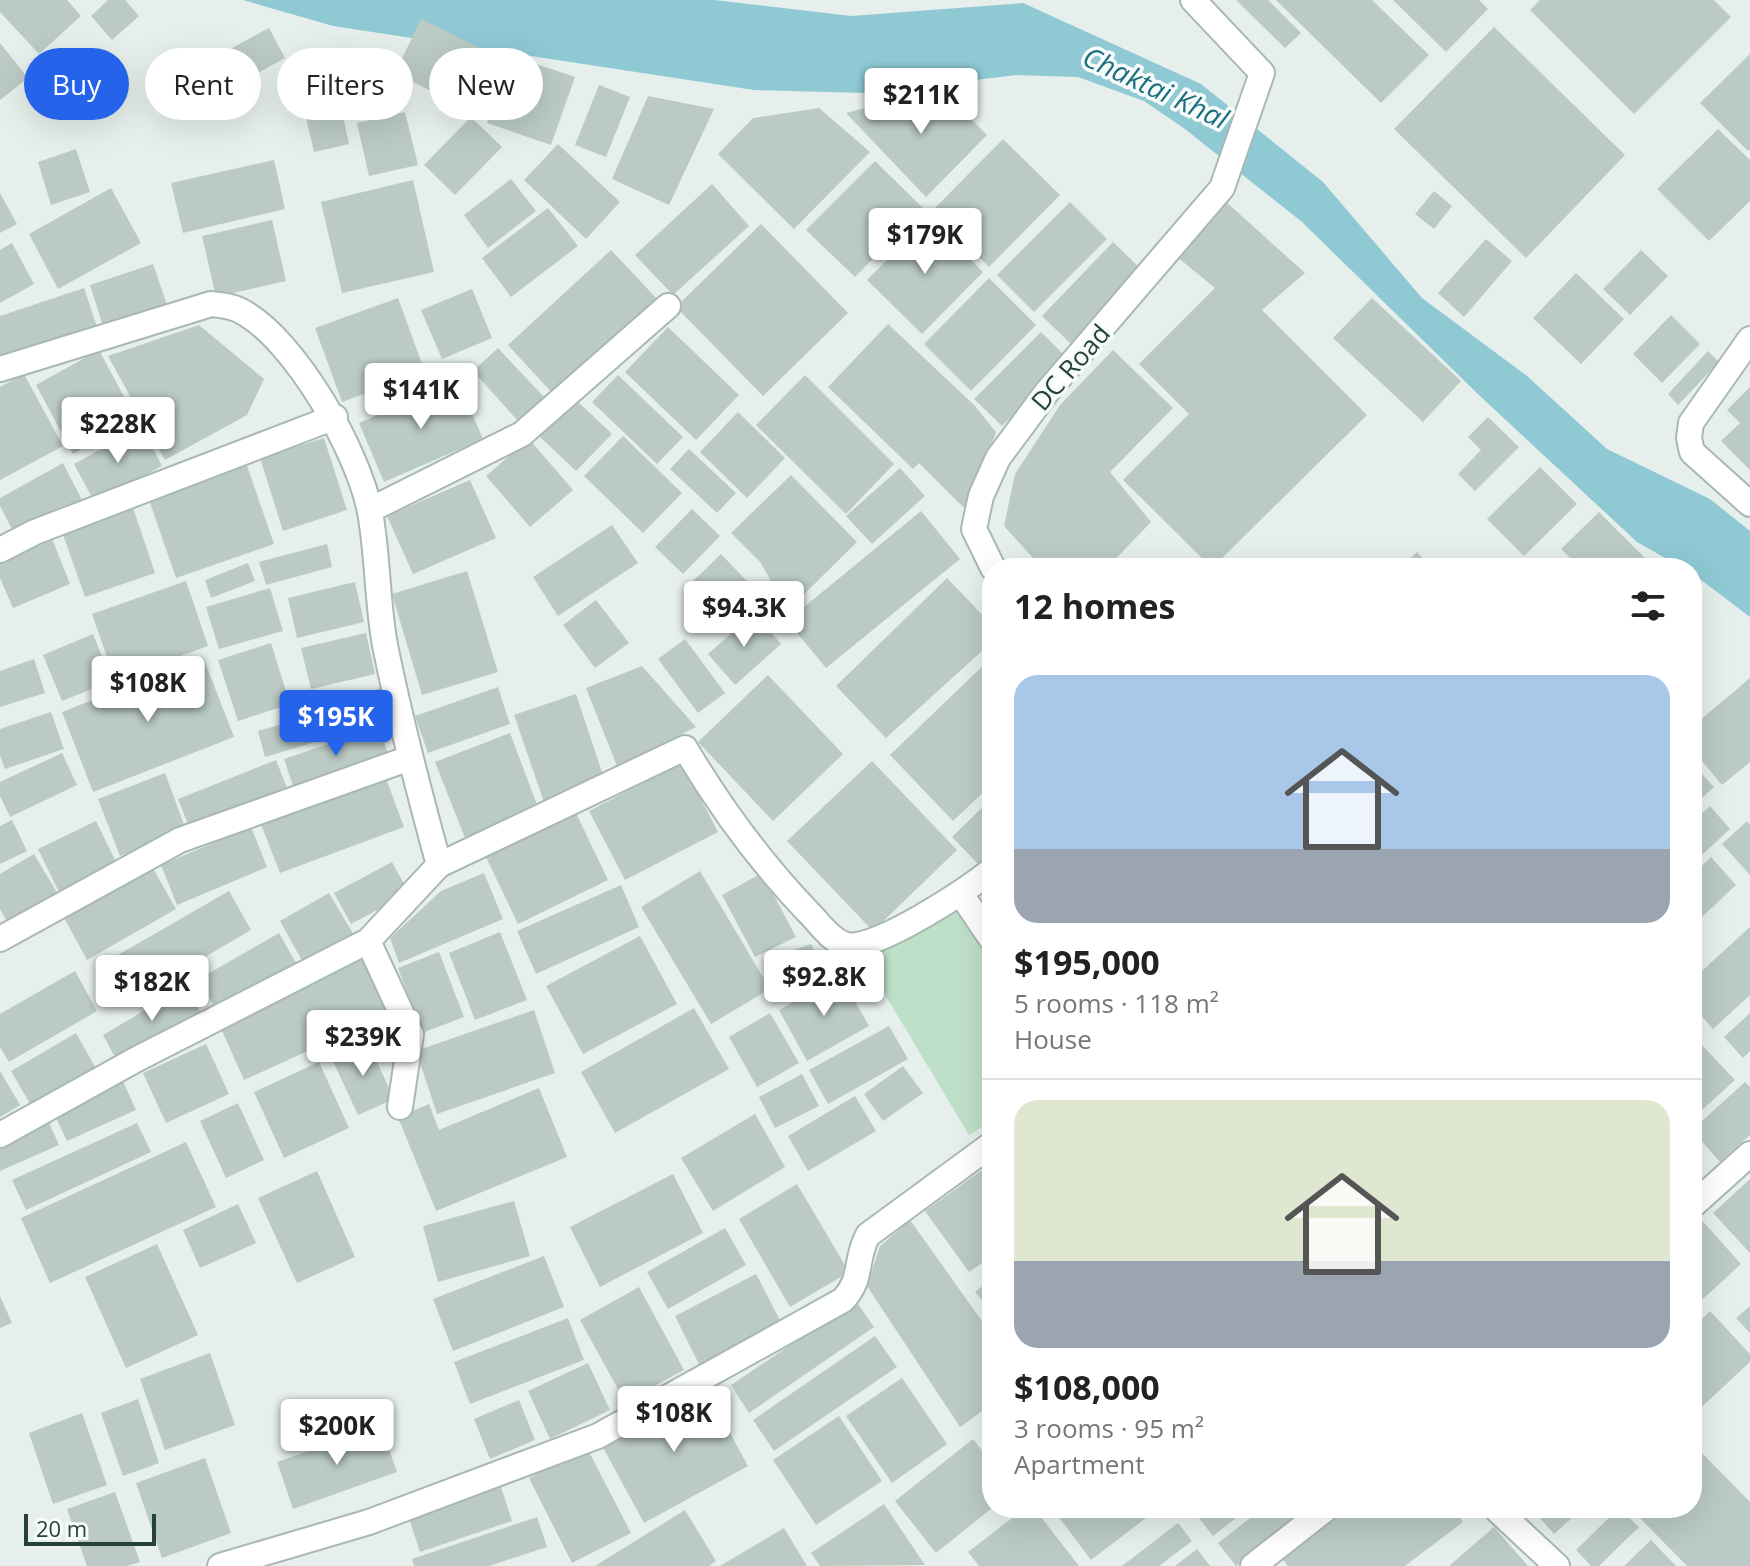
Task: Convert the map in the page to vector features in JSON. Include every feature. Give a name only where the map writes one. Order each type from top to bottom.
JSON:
[{"type":"street","name":"DC Road","points":[[988,558],[974,529],[981,496],[998,458],[1047,392],[1222,188],[1262,73],[1193,0]]},
{"type":"street","points":[[0,369],[211,304],[238,309],[255,319],[335,417],[370,510],[380,620],[410,758],[439,865]]},
{"type":"street","points":[[370,510],[522,434],[668,306]]},
{"type":"street","points":[[1750,339],[1691,423],[1689,438],[1692,452],[1750,504]]},
{"type":"street","points":[[0,550],[35,532],[335,417]]},
{"type":"street","points":[[0,1135],[137,1059],[368,941],[439,865],[685,748],[716,800],[759,858],[834,939],[848,946],[866,943],[961,894],[982,878]]},
{"type":"street","points":[[0,939],[180,840],[410,758]]},
{"type":"street","points":[[961,894],[982,925]]},
{"type":"street","points":[[368,941],[411,1034],[400,1107]]},
{"type":"street","points":[[220,1566],[369,1522],[612,1429],[843,1300],[856,1286],[862,1246],[868,1235],[982,1151]]},
{"type":"street","points":[[1702,1197],[1750,1154]]},
{"type":"street","points":[[1253,1566],[1314,1518]]},
{"type":"street","points":[[1506,1518],[1557,1566]]},
{"type":"green space","points":[[960,904],[982,940],[982,1127],[969,1135],[865,961]]},
{"type":"water","name":"Chaktai Khal","points":[[243,0],[714,0],[851,16],[1023,3],[1201,84],[1323,182],[1422,298],[1527,376],[1607,449],[1710,499],[1750,531],[1750,617],[1702,581],[1702,558],[1665,558],[1637,542],[1481,397],[1302,222],[1185,129],[1144,101],[1078,77],[1017,75],[866,93],[754,90],[543,58],[543,48],[478,48],[333,26]]},
{"type":"building","points":[[0,0],[67,0],[81,16],[46,48],[33,48],[0,12]]},
{"type":"building","points":[[108,0],[125,0],[139,16],[112,40],[91,16]]},
{"type":"building","points":[[1236,0],[1268,0],[1301,33],[1285,48]]},
{"type":"building","points":[[1276,0],[1372,0],[1429,55],[1381,103]]},
{"type":"building","points":[[1393,0],[1479,0],[1488,9],[1446,52]]},
{"type":"building","points":[[1540,0],[1714,0],[1731,17],[1634,114],[1530,10]]},
{"type":"building","points":[[421,19],[480,48],[429,48],[429,90],[413,82],[413,48],[407,48]]},
{"type":"building","points":[[1494,27],[1625,155],[1526,258],[1394,129]]},
{"type":"building","points":[[269,28],[280,48],[277,48],[277,62],[261,71],[261,48],[232,48]]},
{"type":"building","points":[[0,43],[24,73],[24,81],[0,100]]},
{"type":"building","points":[[1750,54],[1750,149],[1748,151],[1700,103]]},
{"type":"building","points":[[543,66],[575,77],[551,145],[487,123],[488,120],[543,120]]},
{"type":"building","points":[[599,85],[630,97],[606,157],[575,145]]},
{"type":"building","points":[[941,89],[987,135],[926,197],[846,113]]},
{"type":"building","points":[[648,96],[714,109],[669,205],[612,179]]},
{"type":"building","points":[[819,108],[870,152],[794,229],[718,154],[753,118]]},
{"type":"building","points":[[307,120],[344,120],[349,144],[314,152]]},
{"type":"building","points":[[407,120],[418,165],[369,176],[357,123]]},
{"type":"building","points":[[468,120],[474,120],[502,147],[455,195],[424,165]]},
{"type":"building","points":[[1718,129],[1750,160],[1750,201],[1709,241],[1657,189]]},
{"type":"building","points":[[1003,139],[1060,195],[989,267],[932,211]]},
{"type":"building","points":[[558,144],[620,202],[586,239],[524,180]]},
{"type":"building","points":[[76,149],[90,192],[51,205],[38,162]]},
{"type":"building","points":[[274,160],[285,209],[183,233],[171,183]]},
{"type":"building","points":[[875,161],[923,208],[855,277],[806,230]]},
{"type":"building","points":[[511,179],[536,211],[488,248],[464,215]]},
{"type":"building","points":[[413,180],[434,272],[342,293],[321,202]]},
{"type":"building","points":[[712,184],[749,226],[673,295],[635,255]]},
{"type":"building","points":[[111,188],[141,243],[58,289],[29,234]]},
{"type":"building","points":[[1434,191],[1452,206],[1434,229],[1415,214]]},
{"type":"building","points":[[0,193],[17,224],[0,233]]},
{"type":"building","points":[[1224,200],[1305,273],[1262,310],[1367,415],[1222,558],[1202,558],[1123,480],[1189,414],[1139,364],[1215,288],[1176,256]]},
{"type":"building","points":[[1070,202],[1107,239],[1034,312],[997,275]]},
{"type":"building","points":[[548,208],[578,246],[511,297],[482,258]]},
{"type":"building","points":[[929,218],[983,272],[922,334],[867,280]]},
{"type":"building","points":[[272,220],[286,281],[216,297],[202,236]]},
{"type":"building","points":[[761,224],[848,313],[763,396],[676,307]]},
{"type":"building","points":[[1486,239],[1512,261],[1464,317],[1438,293]]},
{"type":"building","points":[[1113,242],[1143,271],[1072,345],[1042,316]]},
{"type":"building","points":[[12,243],[34,284],[0,303],[0,250]]},
{"type":"building","points":[[611,250],[658,300],[555,396],[508,345]]},
{"type":"building","points":[[1641,250],[1668,276],[1630,315],[1603,289]]},
{"type":"building","points":[[153,264],[167,305],[103,326],[90,285]]},
{"type":"building","points":[[1576,273],[1624,319],[1581,364],[1533,318]]},
{"type":"building","points":[[989,278],[1036,325],[971,391],[924,344]]},
{"type":"building","points":[[84,288],[97,327],[0,360],[0,316]]},
{"type":"building","points":[[472,289],[492,338],[442,359],[421,310]]},
{"type":"building","points":[[398,298],[425,372],[342,402],[315,328]]},
{"type":"building","points":[[1372,298],[1461,381],[1423,422],[1333,338]]},
{"type":"building","points":[[1671,315],[1700,344],[1662,383],[1633,354]]},
{"type":"building","points":[[888,324],[974,405],[996,432],[967,511],[919,463],[913,469],[828,387]]},
{"type":"building","points":[[199,325],[264,379],[247,415],[165,460],[108,356]]},
{"type":"building","points":[[668,327],[739,395],[696,440],[625,372]]},
{"type":"building","points":[[1041,332],[1068,359],[1002,426],[974,399]]},
{"type":"building","points":[[498,348],[545,398],[519,422],[473,371]]},
{"type":"building","points":[[99,350],[136,419],[73,454],[36,385]]},
{"type":"building","points":[[1113,350],[1173,408],[1110,472],[1151,522],[1117,558],[1033,558],[1004,526],[1015,474],[1060,405]]},
{"type":"building","points":[[1708,351],[1719,362],[1678,405],[1668,394]]},
{"type":"building","points":[[24,374],[63,446],[0,480],[0,387]]},
{"type":"building","points":[[618,375],[683,437],[657,464],[592,402]]},
{"type":"building","points":[[805,375],[894,464],[846,514],[756,425]]},
{"type":"building","points":[[458,381],[483,439],[384,482],[359,423]]},
{"type":"building","points":[[1750,387],[1750,470],[1721,441],[1740,423],[1727,410]]},
{"type":"building","points":[[575,399],[612,434],[576,471],[539,436]]},
{"type":"building","points":[[738,412],[785,458],[747,498],[700,452]]},
{"type":"building","points":[[1488,417],[1519,447],[1475,491],[1458,474],[1481,450],[1468,437]]},
{"type":"building","points":[[142,427],[162,466],[95,503],[74,464]]},
{"type":"building","points":[[623,436],[682,493],[643,533],[584,476]]},
{"type":"building","points":[[324,438],[347,510],[283,531],[260,458]]},
{"type":"building","points":[[529,439],[573,490],[530,527],[486,476]]},
{"type":"building","points":[[689,449],[736,493],[717,513],[670,469]]},
{"type":"building","points":[[245,460],[274,544],[176,578],[147,494]]},
{"type":"building","points":[[63,463],[82,500],[16,537],[0,506],[0,498]]},
{"type":"building","points":[[1540,467],[1577,504],[1524,556],[1487,519]]},
{"type":"building","points":[[900,468],[925,496],[872,544],[846,516]]},
{"type":"building","points":[[791,475],[857,542],[788,610],[760,562],[731,533]]},
{"type":"building","points":[[470,480],[496,538],[413,574],[387,516]]},
{"type":"building","points":[[132,505],[155,573],[85,597],[61,529]]},
{"type":"building","points":[[692,509],[720,536],[683,574],[655,547]]},
{"type":"building","points":[[921,511],[960,559],[826,668],[787,621]]},
{"type":"building","points":[[1599,512],[1645,558],[1570,558],[1561,549]]},
{"type":"building","points":[[612,525],[638,563],[558,616],[533,577]]},
{"type":"building","points":[[51,536],[70,584],[13,608],[0,578],[0,558]]},
{"type":"building","points":[[327,544],[332,567],[266,585],[259,562]]},
{"type":"building","points":[[721,554],[761,596],[729,628],[688,586]]},
{"type":"building","points":[[248,563],[255,581],[211,598],[205,580]]},
{"type":"building","points":[[467,571],[498,672],[422,695],[392,594]]},
{"type":"building","points":[[947,578],[982,615],[982,651],[886,738],[836,686]]},
{"type":"building","points":[[186,581],[208,646],[115,680],[92,614]]},
{"type":"building","points":[[355,582],[364,622],[297,638],[288,598]]},
{"type":"building","points":[[270,588],[283,631],[219,649],[206,607]]},
{"type":"building","points":[[596,600],[629,643],[595,668],[563,625]]},
{"type":"building","points":[[754,613],[781,644],[735,685],[708,654]]},
{"type":"building","points":[[366,633],[375,674],[311,689],[301,648]]},
{"type":"building","points":[[93,634],[112,681],[62,701],[43,655]]},
{"type":"building","points":[[685,639],[725,693],[698,713],[658,659]]},
{"type":"building","points":[[271,643],[290,704],[238,721],[218,660]]},
{"type":"building","points":[[203,657],[234,737],[93,792],[62,712]]},
{"type":"building","points":[[34,659],[45,693],[0,707],[0,671]]},
{"type":"building","points":[[642,666],[696,727],[617,766],[586,688]]},
{"type":"building","points":[[982,667],[982,793],[953,821],[890,755]]},
{"type":"building","points":[[768,675],[843,754],[773,821],[698,742]]},
{"type":"building","points":[[1750,678],[1750,762],[1722,785],[1702,761],[1702,719]]},
{"type":"building","points":[[498,687],[510,724],[428,753],[415,716]]},
{"type":"building","points":[[381,688],[391,715],[338,734],[329,707]]},
{"type":"building","points":[[576,694],[605,781],[544,802],[514,715]]},
{"type":"building","points":[[51,712],[64,749],[5,769],[0,756],[0,729]]},
{"type":"building","points":[[325,712],[332,737],[265,757],[258,731]]},
{"type":"building","points":[[379,727],[389,757],[294,789],[284,759]]},
{"type":"building","points":[[510,733],[539,810],[465,838],[435,762]]},
{"type":"building","points":[[62,753],[77,785],[10,817],[0,796],[0,782]]},
{"type":"building","points":[[276,760],[287,788],[189,827],[178,799]]},
{"type":"building","points":[[872,761],[957,850],[873,931],[787,841]]},
{"type":"building","points":[[682,763],[718,832],[625,880],[589,811]]},
{"type":"building","points":[[165,773],[186,830],[120,856],[98,799]]},
{"type":"building","points":[[1702,774],[1714,787],[1702,798]]},
{"type":"building","points":[[385,776],[404,827],[280,873],[260,822]]},
{"type":"building","points":[[1710,806],[1730,829],[1702,855],[1702,813]]},
{"type":"building","points":[[982,808],[982,866],[952,837]]},
{"type":"building","points":[[576,813],[608,880],[518,924],[486,857]]},
{"type":"building","points":[[12,820],[27,851],[0,864],[0,826]]},
{"type":"building","points":[[96,821],[117,864],[59,892],[38,849]]},
{"type":"building","points":[[1747,821],[1750,825],[1750,875],[1722,844]]},
{"type":"building","points":[[251,827],[267,867],[177,905],[161,865]]},
{"type":"building","points":[[34,854],[59,896],[9,925],[0,909],[0,874]]},
{"type":"building","points":[[1711,857],[1736,885],[1703,916],[1702,915],[1702,866]]},
{"type":"building","points":[[392,862],[409,893],[351,924],[334,893]]},
{"type":"building","points":[[150,863],[176,909],[87,960],[62,914]]},
{"type":"building","points":[[700,871],[770,989],[711,1024],[641,907]]},
{"type":"building","points":[[484,873],[503,919],[399,963],[390,938],[441,891]]},
{"type":"building","points":[[762,873],[796,937],[755,957],[722,895]]},
{"type":"building","points":[[621,885],[639,927],[536,974],[517,931]]},
{"type":"building","points":[[229,891],[251,930],[120,1007],[97,967]]},
{"type":"building","points":[[329,893],[354,935],[304,964],[280,921]]},
{"type":"building","points":[[1750,927],[1750,995],[1713,1029],[1702,1016],[1702,971]]},
{"type":"building","points":[[500,932],[527,1000],[475,1020],[449,953]]},
{"type":"building","points":[[279,933],[297,965],[217,1012],[199,979]]},
{"type":"building","points":[[640,936],[677,1004],[583,1054],[546,986]]},
{"type":"building","points":[[811,944],[824,967],[781,991],[769,968],[788,952]]},
{"type":"building","points":[[439,952],[464,1017],[422,1033],[398,968]]},
{"type":"building","points":[[365,957],[391,1013],[244,1080],[219,1024]]},
{"type":"building","points":[[75,971],[97,1011],[9,1062],[0,1047],[0,1014]]},
{"type":"building","points":[[840,975],[869,1026],[807,1061],[779,1010]]},
{"type":"building","points":[[186,986],[200,1011],[116,1059],[103,1035]]},
{"type":"building","points":[[694,1008],[729,1069],[615,1133],[581,1072]]},
{"type":"building","points":[[534,1010],[555,1073],[437,1114],[416,1051]]},
{"type":"building","points":[[770,1013],[799,1063],[757,1087],[729,1037]]},
{"type":"building","points":[[1750,1013],[1750,1051],[1743,1058],[1724,1037]]},
{"type":"building","points":[[889,1026],[908,1059],[828,1104],[809,1070]]},
{"type":"building","points":[[76,1033],[98,1072],[33,1109],[11,1071]]},
{"type":"building","points":[[367,1040],[394,1099],[358,1115],[331,1057]]},
{"type":"building","points":[[206,1044],[229,1094],[166,1123],[143,1073]]},
{"type":"building","points":[[1702,1045],[1735,1080],[1702,1110]]},
{"type":"building","points":[[319,1062],[349,1128],[284,1158],[254,1092]]},
{"type":"building","points":[[903,1066],[923,1093],[883,1121],[864,1094]]},
{"type":"building","points":[[0,1071],[20,1105],[0,1117]]},
{"type":"building","points":[[802,1074],[819,1106],[775,1128],[759,1097]]},
{"type":"building","points":[[121,1077],[136,1110],[67,1141],[52,1109]]},
{"type":"building","points":[[1745,1082],[1750,1087],[1750,1135],[1720,1162],[1702,1141],[1702,1121]]},
{"type":"building","points":[[539,1088],[567,1157],[436,1211],[398,1117],[429,1104],[439,1130]]},
{"type":"building","points":[[855,1096],[876,1131],[808,1171],[788,1136]]},
{"type":"building","points":[[238,1103],[264,1160],[226,1178],[200,1121]]},
{"type":"building","points":[[755,1114],[785,1167],[713,1211],[681,1158]]},
{"type":"building","points":[[47,1118],[59,1145],[0,1171],[0,1140]]},
{"type":"building","points":[[137,1123],[151,1152],[26,1210],[12,1180]]},
{"type":"building","points":[[186,1142],[216,1207],[50,1283],[21,1218]]},
{"type":"building","points":[[982,1170],[982,1263],[969,1272],[925,1211]]},
{"type":"building","points":[[317,1171],[355,1257],[297,1283],[258,1198]]},
{"type":"building","points":[[673,1174],[703,1233],[600,1287],[570,1227]]},
{"type":"building","points":[[1750,1179],[1750,1253],[1713,1213]]},
{"type":"building","points":[[797,1184],[849,1272],[790,1307],[739,1219]]},
{"type":"building","points":[[514,1201],[530,1256],[438,1282],[423,1226]]},
{"type":"building","points":[[238,1204],[256,1243],[200,1268],[183,1230]]},
{"type":"building","points":[[910,1220],[982,1321],[982,1411],[960,1427],[867,1286],[880,1246]]},
{"type":"building","points":[[1702,1220],[1741,1264],[1702,1300]]},
{"type":"building","points":[[725,1228],[746,1265],[668,1309],[647,1272]]},
{"type":"building","points":[[157,1244],[198,1335],[126,1368],[85,1277]]},
{"type":"building","points":[[544,1256],[564,1307],[453,1351],[433,1299]]},
{"type":"building","points":[[756,1274],[783,1326],[701,1368],[675,1316]]},
{"type":"building","points":[[982,1286],[982,1300],[975,1292]]},
{"type":"building","points":[[639,1287],[684,1370],[625,1402],[580,1320]]},
{"type":"building","points":[[0,1296],[12,1323],[0,1328]]},
{"type":"building","points":[[856,1301],[874,1327],[749,1413],[731,1385]]},
{"type":"building","points":[[1750,1306],[1750,1333],[1736,1318]]},
{"type":"building","points":[[1710,1311],[1750,1354],[1750,1362],[1702,1407],[1702,1319]]},
{"type":"building","points":[[568,1318],[584,1360],[470,1404],[454,1362]]},
{"type":"building","points":[[875,1336],[897,1367],[774,1451],[753,1420]]},
{"type":"building","points":[[210,1353],[235,1425],[165,1450],[140,1379]]},
{"type":"building","points":[[588,1363],[610,1410],[550,1439],[528,1391]]},
{"type":"building","points":[[902,1378],[947,1444],[892,1483],[846,1416]]},
{"type":"building","points":[[704,1385],[748,1466],[644,1523],[600,1442]]},
{"type":"building","points":[[138,1399],[159,1463],[123,1476],[101,1413]]},
{"type":"building","points":[[519,1400],[535,1440],[490,1459],[474,1419]]},
{"type":"building","points":[[82,1413],[107,1485],[53,1504],[29,1433]]},
{"type":"building","points":[[839,1416],[882,1481],[816,1525],[773,1460]]},
{"type":"building","points":[[381,1426],[397,1472],[293,1509],[277,1462]]},
{"type":"building","points":[[973,1439],[982,1450],[982,1516],[936,1553],[895,1501]]},
{"type":"building","points":[[587,1448],[631,1533],[572,1563],[529,1478]]},
{"type":"building","points":[[1702,1453],[1750,1502],[1750,1566],[1687,1566],[1640,1518],[1702,1518]]},
{"type":"building","points":[[205,1458],[231,1533],[162,1558],[136,1483]]},
{"type":"building","points":[[501,1487],[512,1521],[420,1552],[409,1518]]},
{"type":"building","points":[[115,1492],[140,1562],[127,1566],[87,1566],[67,1509]]},
{"type":"building","points":[[884,1504],[925,1565],[820,1566],[811,1553]]},
{"type":"building","points":[[685,1510],[716,1561],[709,1566],[595,1566]]},
{"type":"building","points":[[537,1517],[547,1547],[489,1566],[414,1566],[412,1559]]},
{"type":"building","points":[[1012,1518],[1042,1518],[1079,1566],[979,1566],[968,1552]]},
{"type":"building","points":[[1060,1518],[1146,1518],[1091,1560]]},
{"type":"building","points":[[1199,1518],[1236,1518],[1213,1536]]},
{"type":"building","points":[[1250,1518],[1300,1518],[1236,1566],[1218,1543]]},
{"type":"building","points":[[1325,1518],[1460,1518],[1463,1522],[1405,1566],[1288,1566],[1278,1554]]},
{"type":"building","points":[[1540,1518],[1572,1518],[1554,1534]]},
{"type":"building","points":[[1609,1518],[1630,1518],[1639,1527],[1599,1566],[1591,1566],[1576,1550]]},
{"type":"building","points":[[1178,1523],[1192,1541],[1159,1566],[1122,1566]]},
{"type":"building","points":[[1494,1527],[1528,1566],[1449,1566]]},
{"type":"building","points":[[784,1528],[807,1566],[720,1566]]},
{"type":"building","points":[[1651,1540],[1676,1566],[1624,1566]]},
{"type":"building","points":[[1197,1549],[1210,1566],[1175,1566]]}]
